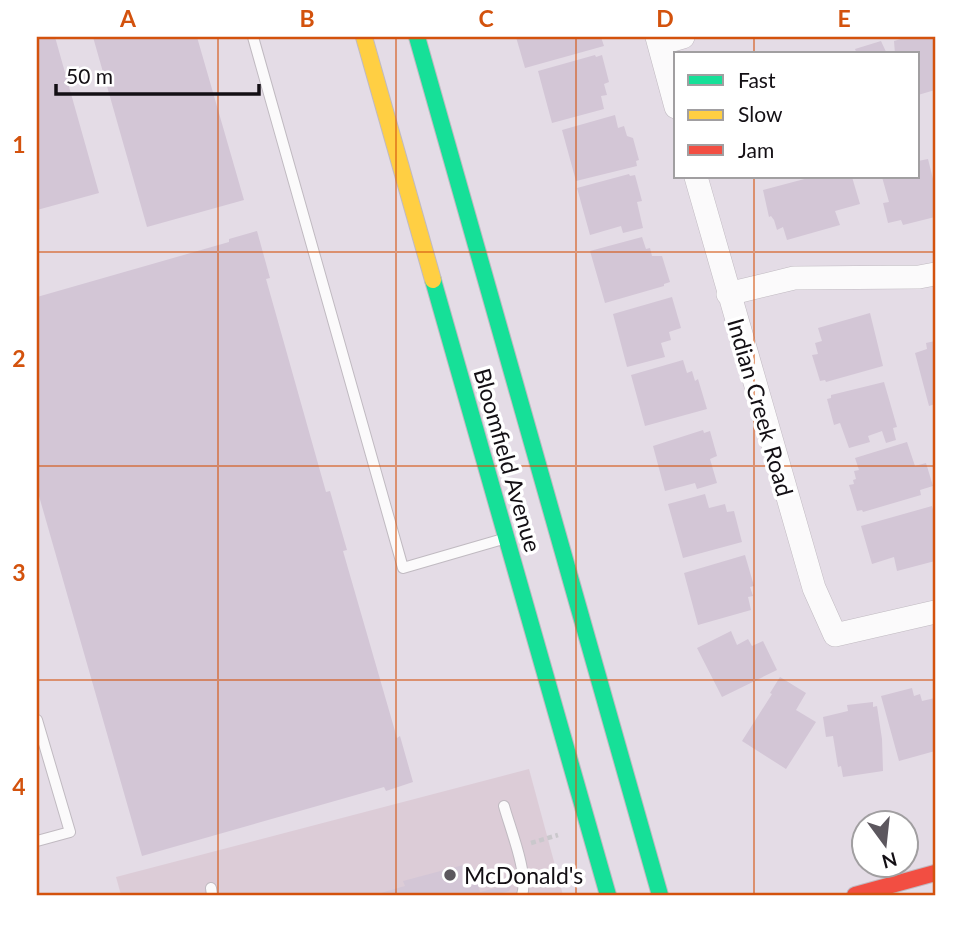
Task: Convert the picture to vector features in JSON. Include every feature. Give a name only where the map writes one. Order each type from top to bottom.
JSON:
[{"type":"main road","name":"Bloomfield Avenue","points":[[364,37],[608,895]]},
{"type":"main road","name":"Bloomfield Avenue","points":[[417,37],[660,895]]},
{"type":"main road","points":[[855,895],[935,873]]},
{"type":"street","points":[[674,100],[658,40],[683,37]]},
{"type":"street","name":"Indian Creek Road","points":[[696,178],[814,588],[835,635],[935,612]]},
{"type":"street","points":[[728,294],[794,278],[919,277],[935,274]]},
{"type":"lane","points":[[253,37],[403,568],[506,538]]},
{"type":"lane","points":[[37,720],[69,832],[37,841]]},
{"type":"lane","points":[[504,806],[521,868],[524,891],[522,895]]},
{"type":"shaded area","points":[[529,769],[563,895],[121,895],[116,877]]},
{"type":"building","points":[[37,37],[55,37],[99,193],[37,210]]},
{"type":"building","points":[[93,37],[197,37],[244,200],[147,227]]},
{"type":"building","points":[[516,37],[601,37],[604,46],[525,68]]},
{"type":"building","points":[[908,37],[935,37],[935,90],[920,94],[920,52],[895,52],[894,41]]},
{"type":"building","points":[[881,41],[886,52],[856,52],[855,49]]},
{"type":"building","points":[[602,55],[609,82],[604,84],[607,95],[601,96],[604,109],[552,123],[538,71]]},
{"type":"building","points":[[615,115],[618,128],[624,126],[627,136],[633,138],[639,160],[636,161],[637,166],[576,181],[562,130]]},
{"type":"building","points":[[928,159],[935,187],[935,217],[903,225],[901,220],[888,223],[883,203],[889,202],[882,178],[920,178],[920,161]]},
{"type":"building","points":[[629,174],[635,175],[642,201],[637,202],[643,228],[623,233],[621,226],[590,235],[577,188]]},
{"type":"building","points":[[808,178],[852,178],[860,204],[835,211],[840,225],[787,240],[783,227],[777,230],[774,220],[769,217],[763,190]]},
{"type":"building","points":[[257,231],[270,278],[266,279],[326,492],[330,491],[347,550],[343,551],[397,738],[400,736],[413,782],[386,791],[384,787],[142,856],[37,489],[37,297],[229,242],[229,239]]},
{"type":"building","points":[[642,237],[652,256],[662,256],[670,282],[605,303],[590,251]]},
{"type":"building","points":[[672,297],[681,328],[669,332],[671,340],[661,343],[665,357],[627,367],[613,314]]},
{"type":"building","points":[[870,313],[883,366],[826,382],[820,381],[812,355],[818,354],[815,343],[822,341],[818,328]]},
{"type":"building","points":[[935,341],[935,404],[929,406],[915,353],[927,349],[926,343]]},
{"type":"building","points":[[683,360],[687,373],[692,371],[695,381],[698,379],[707,409],[645,426],[631,375]]},
{"type":"building","points":[[884,382],[897,427],[893,428],[896,440],[886,443],[882,431],[868,436],[870,442],[849,448],[840,423],[834,425],[827,399],[831,398],[831,395]]},
{"type":"building","points":[[703,430],[704,433],[710,431],[717,456],[710,459],[717,483],[697,489],[695,483],[665,491],[653,446]]},
{"type":"building","points":[[907,442],[915,466],[926,463],[933,486],[920,490],[921,495],[863,512],[857,511],[849,485],[854,484],[853,480],[856,479],[854,471],[859,470],[855,458]]},
{"type":"building","points":[[705,494],[709,508],[725,504],[727,512],[734,511],[742,542],[683,558],[668,504]]},
{"type":"building","points":[[932,506],[935,516],[935,561],[897,571],[894,557],[872,564],[861,526]]},
{"type":"building","points":[[745,555],[754,586],[750,587],[753,596],[748,597],[751,610],[698,625],[684,573]]},
{"type":"building","points":[[731,631],[737,645],[748,639],[752,646],[763,641],[777,670],[722,697],[697,648]]},
{"type":"building","points":[[780,677],[806,693],[796,710],[816,722],[786,769],[742,741]]},
{"type":"building","points":[[912,688],[914,696],[920,694],[922,701],[935,698],[935,751],[899,761],[881,696]]},
{"type":"building","points":[[873,702],[873,707],[877,706],[882,739],[883,771],[843,777],[841,766],[838,767],[833,736],[826,737],[823,717],[848,711],[847,705]]},
{"type":"building","name":"McDonald's","points":[[467,864],[468,870],[474,868],[480,892],[512,884],[509,891],[495,895],[374,895],[405,886],[403,881]]},
{"type":"traffic: fast","points":[[417,37],[660,895]]},
{"type":"traffic: fast","points":[[433,280],[608,895]]},
{"type":"traffic: slow","points":[[364,37],[433,280]]},
{"type":"traffic: jam","points":[[855,895],[935,873]]},
{"type":"place","name":"McDonald's","points":[[450,875]]}]
